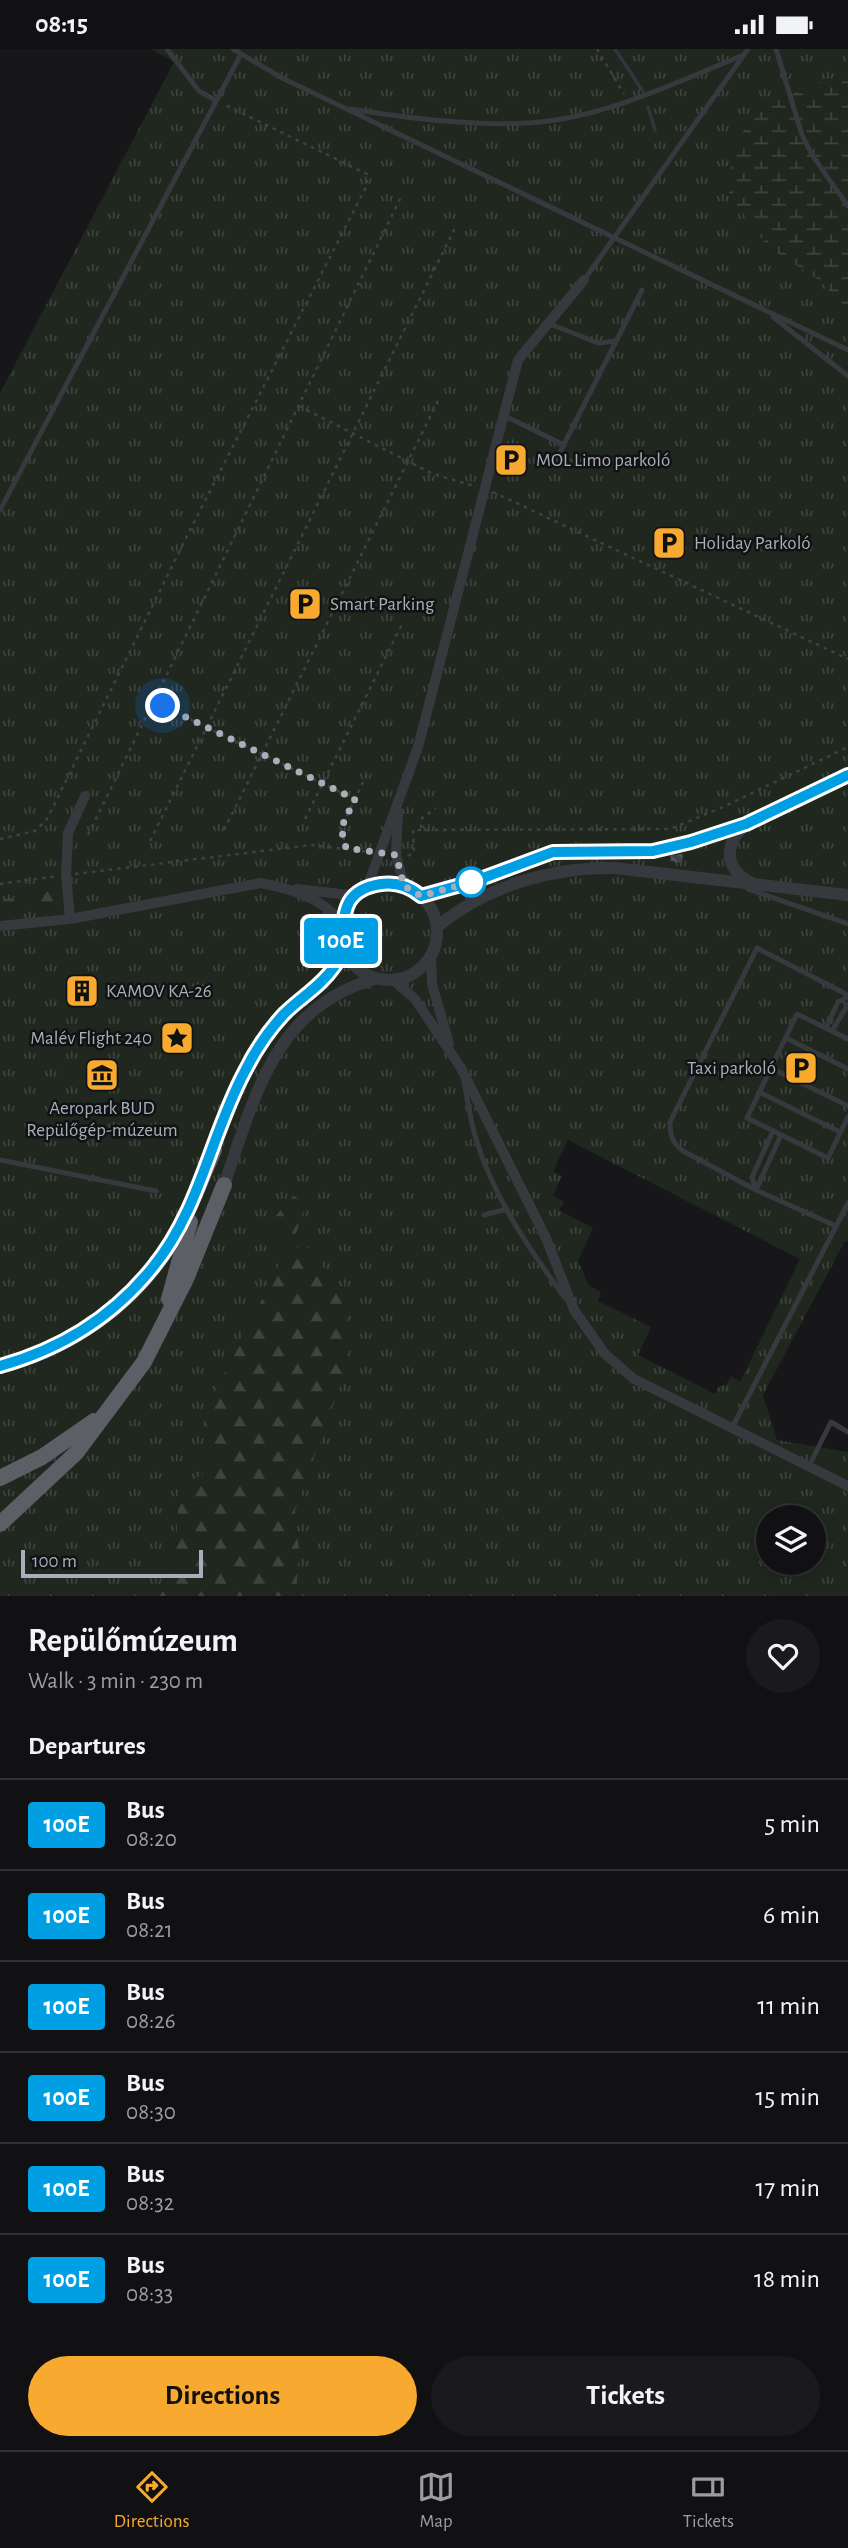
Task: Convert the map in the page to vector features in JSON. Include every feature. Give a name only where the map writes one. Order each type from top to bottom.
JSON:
[{"type":"highway","points":[[162,1328],[179,1255],[214,1150]]},
{"type":"highway","points":[[0,1366],[24,1360],[79,1334],[109,1313],[138,1285],[180,1226],[214,1150]]},
{"type":"highway","points":[[0,1524],[76,1453],[144,1362],[186,1279],[224,1185]]},
{"type":"highway","points":[[0,1478],[42,1457],[107,1412]]},
{"type":"street","points":[[341,922],[362,892],[380,853],[418,747],[519,360],[584,280]]},
{"type":"street","points":[[421,896],[475,881],[553,852],[653,851],[746,824],[848,776]]},
{"type":"street","points":[[70,919],[66,876],[68,833],[85,796]]},
{"type":"street","points":[[399,801],[396,855],[404,886]]},
{"type":"street","points":[[746,824],[729,845],[729,857],[732,868],[741,878],[758,886]]},
{"type":"street","points":[[437,927],[479,897],[565,871],[614,868],[848,895]]},
{"type":"street","points":[[0,926],[70,919],[248,883],[362,892],[385,884],[404,886],[421,896],[430,907],[437,927],[436,942],[430,956],[411,975],[393,980],[376,979],[331,996],[299,1021],[283,1041],[265,1073],[224,1185]]},
{"type":"street","points":[[286,888],[320,902],[341,922],[344,950],[356,968],[376,979]]},
{"type":"street","points":[[214,1150],[251,1061],[284,1014],[325,979],[344,950]]},
{"type":"street","points":[[430,956],[434,997],[453,1055]]},
{"type":"street","points":[[393,980],[415,999],[461,1068],[546,1238],[574,1310],[606,1354],[634,1379],[848,1486]]},
{"type":"lane","points":[[167,49],[199,91],[215,100]]},
{"type":"lane","points":[[233,49],[282,78],[848,350]]},
{"type":"lane","points":[[584,280],[748,49]]},
{"type":"lane","points":[[776,49],[802,135],[812,155],[848,206]]},
{"type":"lane","points":[[0,510],[241,54]]},
{"type":"lane","points":[[344,108],[462,123],[528,123],[584,114],[628,100],[741,56]]},
{"type":"lane","points":[[555,462],[642,290]]},
{"type":"lane","points":[[765,311],[848,376]]},
{"type":"lane","points":[[550,324],[598,343],[616,341]]},
{"type":"lane","points":[[505,416],[564,445]]},
{"type":"lane","points":[[728,882],[848,924]]},
{"type":"lane","points":[[836,1226],[756,1190],[683,1151],[675,1145],[670,1133],[670,1122],[757,948],[848,996]]},
{"type":"lane","points":[[829,1030],[838,1002],[848,996]]},
{"type":"lane","points":[[829,1030],[848,1004]]},
{"type":"lane","points":[[848,1039],[797,1014],[747,1118],[828,1158],[848,1117]]},
{"type":"lane","points":[[786,1038],[848,1069]]},
{"type":"lane","points":[[461,1068],[476,1141],[506,1209],[525,1242],[574,1310]]},
{"type":"lane","points":[[771,1068],[848,1106]]},
{"type":"lane","points":[[759,1092],[841,1132]]},
{"type":"lane","points":[[756,1190],[752,1177],[774,1131]]},
{"type":"lane","points":[[756,1190],[780,1135]]},
{"type":"lane","points":[[0,1160],[156,1191]]},
{"type":"lane","points":[[732,1428],[848,1203]]},
{"type":"lane","points":[[484,1215],[506,1209]]},
{"type":"lane","points":[[809,1466],[831,1422],[848,1431]]},
{"type":"path","points":[[597,49],[628,100]]},
{"type":"path","points":[[0,839],[35,831],[52,809],[189,532],[367,185],[366,174],[215,100]]},
{"type":"path","points":[[88,835],[401,197]]},
{"type":"path","points":[[150,841],[456,226]]},
{"type":"path","points":[[224,831],[439,399]]},
{"type":"path","points":[[299,406],[433,474],[486,489],[848,659]]},
{"type":"path","points":[[305,819],[402,624]]},
{"type":"path","points":[[153,701],[355,799]]},
{"type":"path","points":[[396,855],[412,855],[413,830],[670,828],[723,807],[848,747]]},
{"type":"path","points":[[346,848],[341,828],[368,772]]},
{"type":"path","points":[[421,830],[422,818],[436,807]]},
{"type":"path","points":[[0,884],[311,845],[380,853]]},
{"type":"green space","points":[[151,49],[848,49],[848,1242],[845,1241],[763,1395],[777,1440],[848,1452],[848,1596],[296,1596],[299,1550],[295,1510],[347,1367],[344,1336],[346,1310],[304,1244],[283,1258],[203,1416],[209,1472],[178,1488],[177,1542],[160,1596],[0,1596],[0,393],[174,62]],"holes":[[[568,1140],[800,1259],[740,1382],[731,1376],[726,1385],[719,1386],[715,1394],[638,1355],[651,1327],[598,1301],[601,1292],[589,1286],[578,1261],[593,1228],[559,1210],[564,1202],[553,1196],[562,1176],[553,1171]]]},
{"type":"green space","points":[[848,76],[848,310],[819,280],[768,247],[729,194],[732,147],[760,108],[818,83]]},
{"type":"green space","points":[[65,885],[62,903],[1,909],[0,900],[40,894]]},
{"type":"green space","points":[[292,1195],[306,1204],[294,1239],[277,1241],[269,1237],[273,1220]]},
{"type":"green space","points":[[304,1243],[334,1280],[346,1310],[344,1336],[347,1367],[295,1510],[299,1550],[296,1596],[160,1596],[177,1542],[178,1488],[209,1471],[203,1416],[283,1258]]},
{"type":"building","points":[[683,854],[682,863],[670,861],[671,855]]},
{"type":"waterway","points":[[615,49],[642,90]]},
{"type":"waterway","points":[[648,107],[655,130]]},
{"type":"bus line","name":"100E","points":[[0,1366],[24,1360],[79,1334],[109,1313],[155,1266],[180,1226],[244,1073],[284,1014],[325,979],[336,965],[344,950],[340,929],[344,914],[351,901],[367,888],[379,884],[398,884],[421,896],[475,881],[553,852],[653,851],[746,824],[848,775]]},
{"type":"place","name":"MOL Limo parkoló","points":[[511,460]]},
{"type":"place","name":"Holiday Parkoló","points":[[669,543]]},
{"type":"place","name":"Smart Parking","points":[[305,604]]},
{"type":"place","name":"KAMOV KA-26","points":[[82,991]]},
{"type":"place","name":"Malév Flight 240","points":[[177,1038]]},
{"type":"place","name":"Taxi parkoló","points":[[801,1068]]},
{"type":"place","name":"Aeropark BUD Repülőgép-múzeum","points":[[102,1075]]},
{"type":"route","points":[[163,706],[355,799],[341,828],[346,848],[396,855],[404,886],[421,896],[475,881],[471,882]]}]
